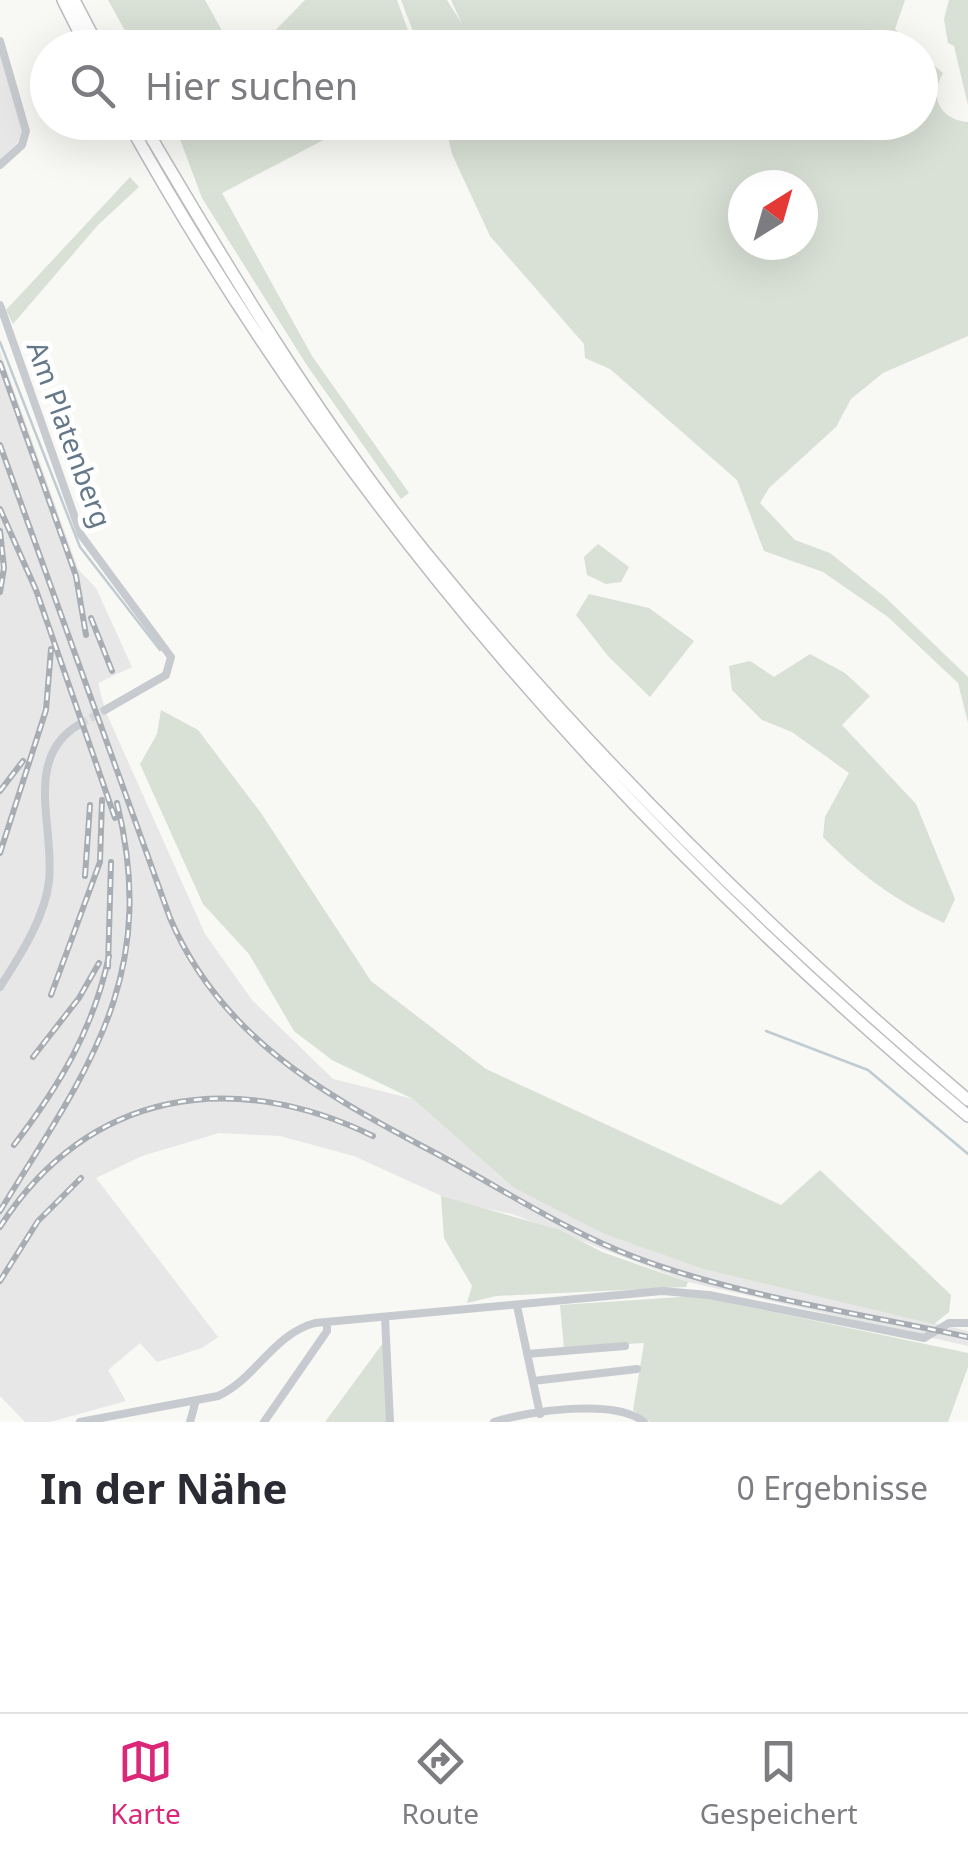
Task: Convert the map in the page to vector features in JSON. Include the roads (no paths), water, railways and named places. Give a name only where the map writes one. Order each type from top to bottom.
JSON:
[{"type":"highway","points":[[63,0],[79,30]]},
{"type":"highway","points":[[74,0],[90,30]]},
{"type":"highway","points":[[139,140],[256,338],[400,535],[527,690],[637,811],[816,987],[968,1116]]},
{"type":"highway","points":[[153,140],[264,323],[343,441],[424,551],[547,697],[665,823],[838,990],[968,1100]]},
{"type":"street","points":[[0,41],[26,131],[22,145],[0,164]]},
{"type":"street","name":"Am Platenberg","points":[[0,305],[80,535],[168,651],[171,670],[105,710]]},
{"type":"street","points":[[0,988],[27,941],[49,880],[47,759],[59,738],[80,724]]},
{"type":"street","points":[[80,1422],[135,1408],[196,1400],[237,1386],[294,1332],[328,1322],[610,1294],[681,1291],[924,1338],[945,1324],[968,1323]]},
{"type":"street","points":[[517,1306],[540,1414]]},
{"type":"street","points":[[386,1317],[390,1422]]},
{"type":"street","points":[[264,1422],[327,1331],[328,1322]]},
{"type":"street","points":[[527,1354],[625,1346]]},
{"type":"street","points":[[533,1381],[637,1369]]},
{"type":"street","points":[[190,1422],[196,1400]]},
{"type":"street","points":[[131,1422],[135,1408]]},
{"type":"street","points":[[494,1422],[540,1414],[607,1410],[632,1414],[644,1422]]},
{"type":"waterway","points":[[0,342],[80,547],[160,650]]},
{"type":"waterway","points":[[766,1031],[868,1070],[968,1154]]},
{"type":"tunnel","points":[[80,724],[105,710]]},
{"type":"railway","points":[[0,363],[76,576],[86,635]]},
{"type":"railway","points":[[0,445],[170,918],[191,959],[243,1026],[309,1080],[345,1103],[554,1220],[609,1246],[718,1283],[968,1337]]},
{"type":"railway","points":[[0,509],[36,590],[115,818]]},
{"type":"railway","points":[[0,531],[4,568],[0,592]]},
{"type":"railway","points":[[91,618],[112,671]]},
{"type":"railway","points":[[0,853],[46,710],[51,649]]},
{"type":"railway","points":[[0,791],[23,761]]},
{"type":"railway","points":[[51,995],[100,862],[102,800]]},
{"type":"railway","points":[[0,1211],[86,1067],[122,973],[129,921],[128,865],[117,803]]},
{"type":"railway","points":[[85,876],[90,805]]},
{"type":"railway","points":[[108,967],[111,862]]},
{"type":"railway","points":[[14,1145],[73,1056],[94,1008],[109,956]]},
{"type":"railway","points":[[33,1057],[79,998],[99,963]]},
{"type":"railway","points":[[0,1227],[36,1181],[76,1145],[120,1120],[167,1104],[217,1099],[268,1102],[321,1115],[373,1136]]},
{"type":"railway","points":[[0,1281],[38,1221],[81,1178]]}]
